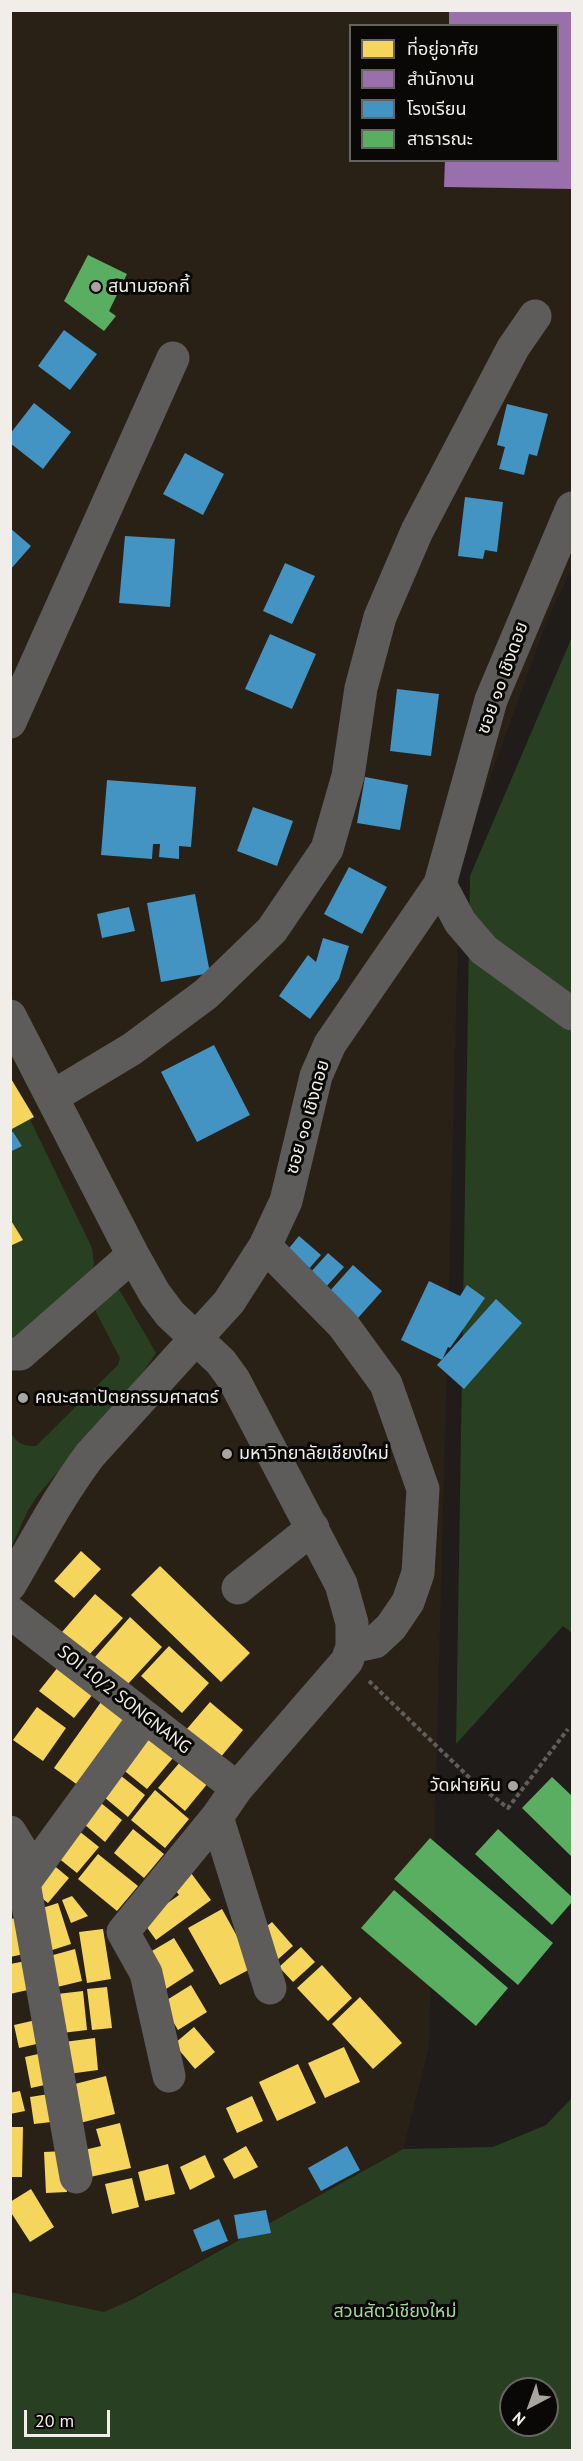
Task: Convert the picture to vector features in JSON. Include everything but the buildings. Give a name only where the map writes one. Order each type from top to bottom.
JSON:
[{"type":"street","points":[[52,1097],[132,1049],[206,994],[272,930],[327,849],[348,776],[361,688],[380,617],[417,531],[513,348],[535,316]]},
{"type":"street","points":[[10,722],[173,358]]},
{"type":"street","name":"ซอย ๑๐ เชิงดอย","points":[[10,1585],[48,1514],[83,1464],[229,1302],[265,1246],[286,1201],[316,1076],[330,1044],[440,884],[491,700],[573,508]]},
{"type":"street","points":[[440,884],[460,922],[484,950],[573,1014]]},
{"type":"street","points":[[10,1017],[133,1255],[163,1306],[221,1362],[234,1380],[313,1528],[341,1584],[352,1623],[349,1654]]},
{"type":"street","points":[[169,2076],[146,1972],[123,1932],[217,1817],[237,1788],[349,1654],[375,1642],[392,1627],[408,1602],[418,1573],[423,1489],[386,1384],[343,1325],[265,1246]]},
{"type":"street","points":[[10,1354],[20,1354],[133,1255]]},
{"type":"street","points":[[238,1588],[313,1528]]},
{"type":"street","name":"SOI 10/2 SONGNANG","points":[[10,1612],[237,1788]]},
{"type":"street","points":[[24,1883],[146,1717]]},
{"type":"street","points":[[217,1817],[270,1988]]},
{"type":"street","points":[[10,1832],[21,1850],[24,1883],[76,2177]]},
{"type":"path","points":[[349,1654],[473,1781],[508,1808],[568,1729]]},
{"type":"shaded area","name":"มหาวิทยาลัยเชียงใหม่","points":[[11,11],[572,11],[572,569],[548,618],[460,861],[429,2047],[403,2149],[132,2298],[11,2403]]},
{"type":"green space","points":[[572,637],[572,1633],[563,1626],[456,1744],[470,876]]},
{"type":"green space","points":[[10,1078],[92,1248],[94,1264],[90,1277],[10,1355]]},
{"type":"green space","points":[[115,1287],[120,1291],[156,1353],[143,1372],[38,1495],[27,1512],[11,1548],[11,1433],[21,1444],[36,1446],[118,1365],[120,1358],[94,1304]]},
{"type":"green space","name":"สวนสัตว์เชียงใหม่","points":[[572,2098],[572,2450],[11,2450],[10,2292],[104,2312],[129,2301],[403,2149],[493,2147],[546,2125]]},
{"type":"place","name":"สนามฮอกกี้","points":[[96,287]]},
{"type":"place","name":"คณะสถาปัตยกรรมศาสตร์","points":[[23,1398]]},
{"type":"place","name":"มหาวิทยาลัยเชียงใหม่","points":[[227,1454]]},
{"type":"place","name":"วัดฝายหิน","points":[[513,1786]]}]
